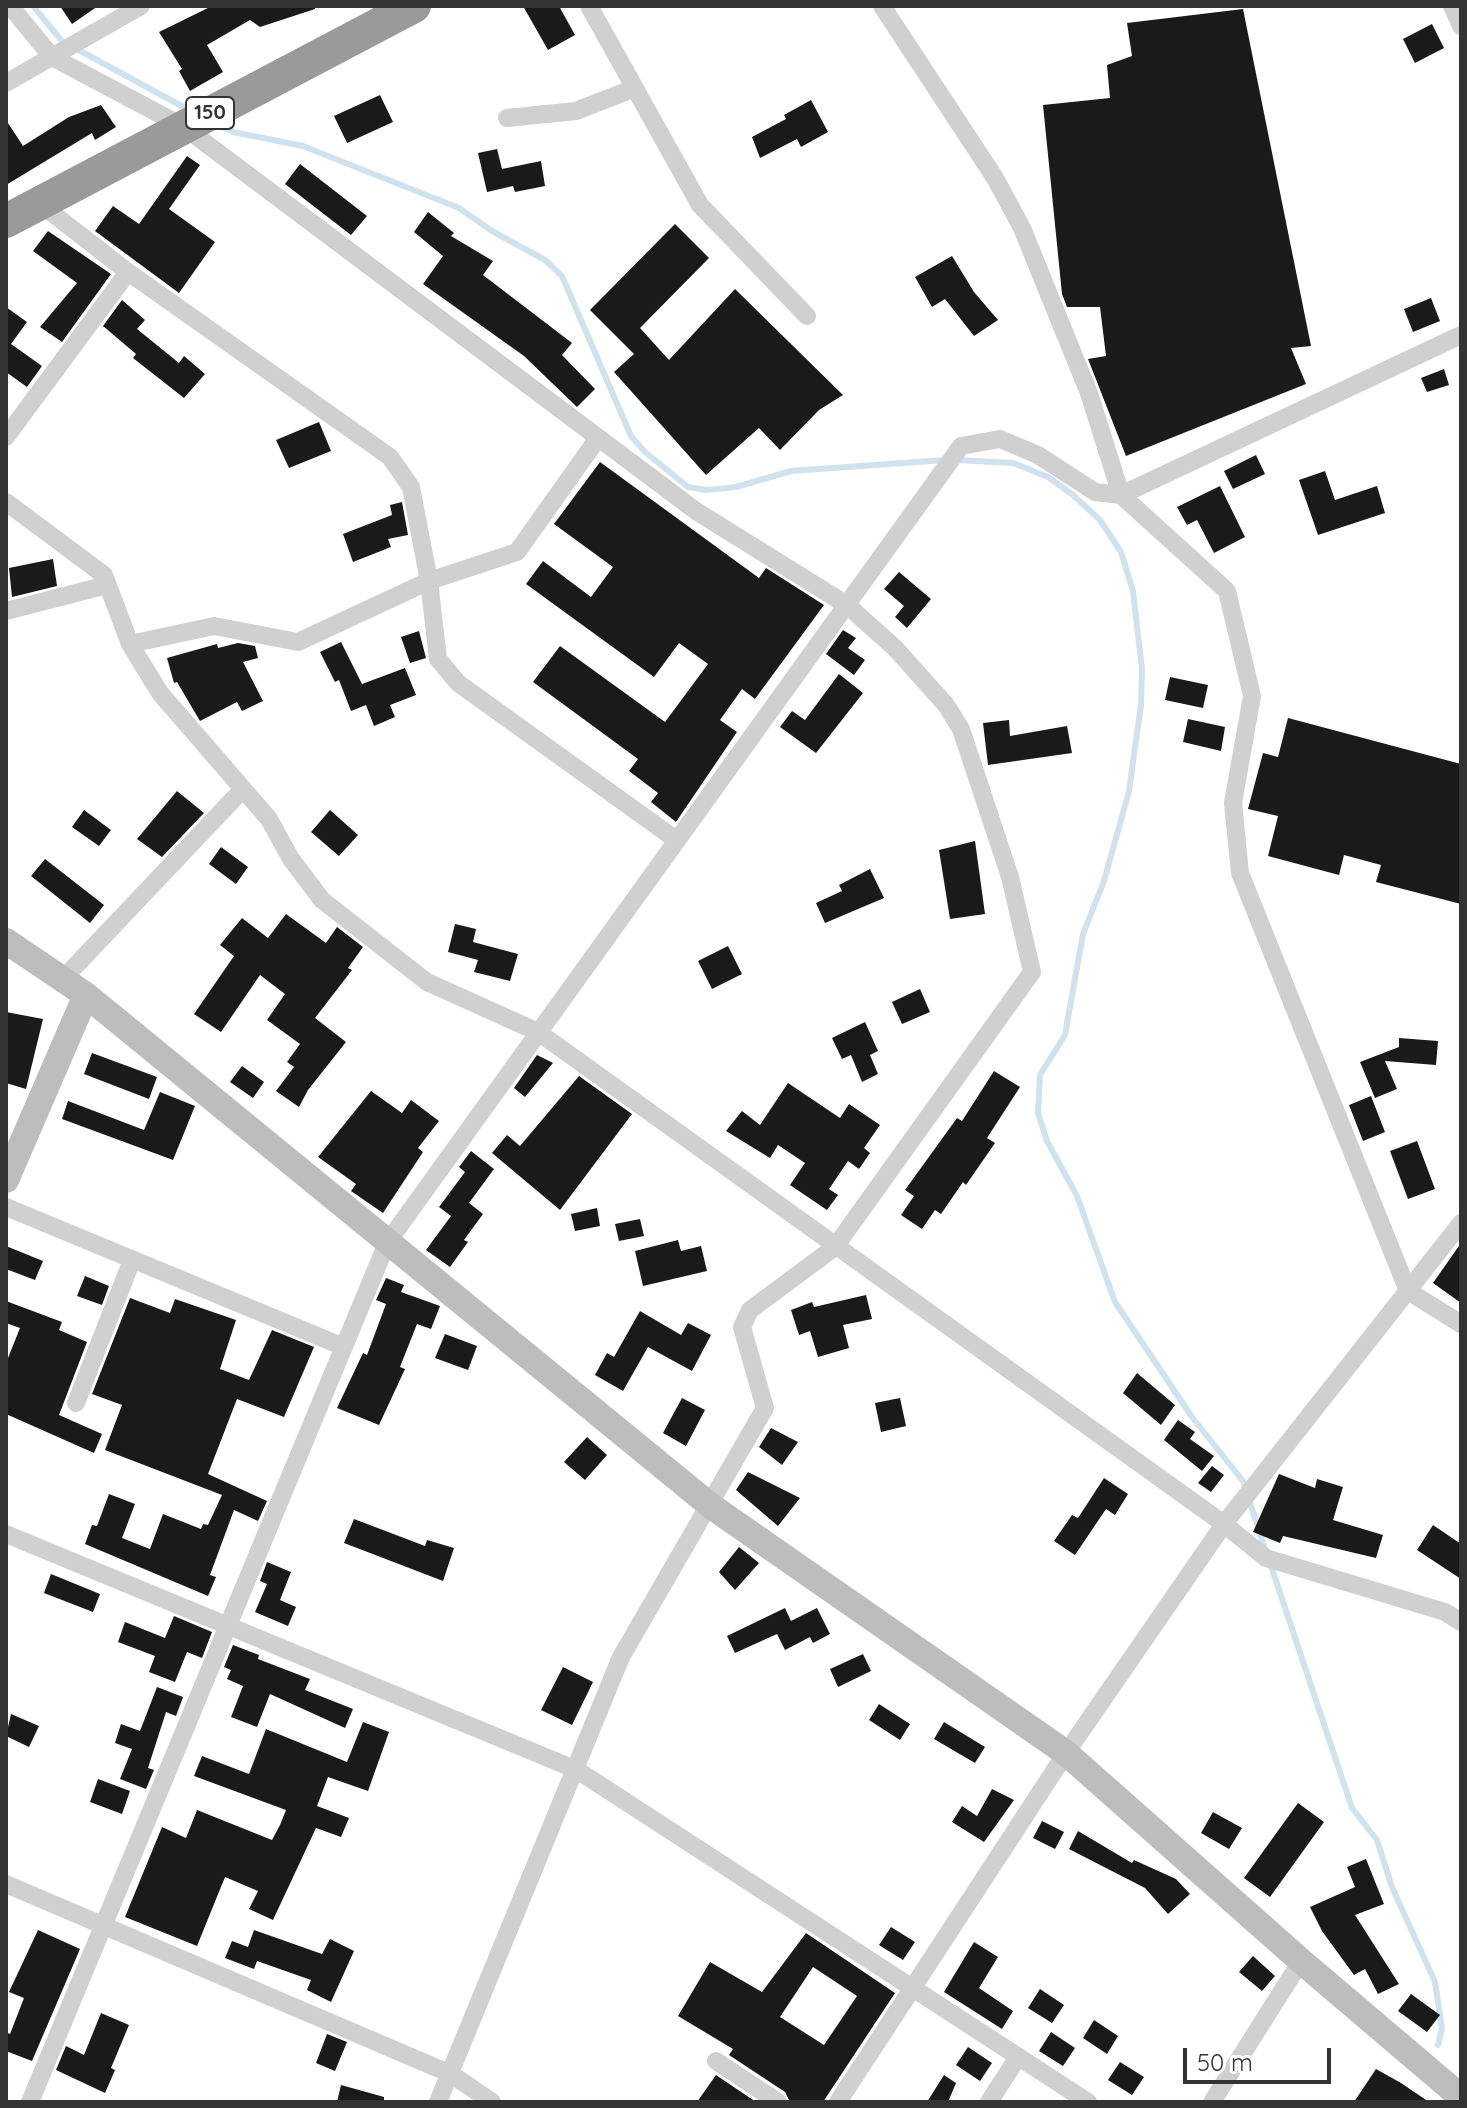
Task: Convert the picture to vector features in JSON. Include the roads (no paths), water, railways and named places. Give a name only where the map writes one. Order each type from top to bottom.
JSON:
[{"type":"highway","name":"150","points":[[6,221],[414,6]]},
{"type":"street","points":[[10,6],[52,57],[184,127],[696,511],[847,605],[896,649],[946,705],[961,729],[1010,877],[1032,972],[835,1247],[750,1310],[742,1327],[765,1408],[621,1657],[438,2102]]},
{"type":"street","points":[[6,83],[141,6]]},
{"type":"street","points":[[589,6],[700,205],[807,316]]},
{"type":"street","points":[[882,6],[995,178],[1022,228],[1089,393],[1121,495],[1227,591],[1252,696],[1233,803],[1240,873],[1408,1291],[1461,1324]]},
{"type":"street","points":[[1452,6],[1461,26]]},
{"type":"street","points":[[507,118],[576,111],[635,88]]},
{"type":"street","points":[[39,203],[128,272],[390,457],[411,487],[429,581],[438,659],[458,683],[675,839]]},
{"type":"street","points":[[6,437],[128,272]]},
{"type":"street","points":[[30,2102],[106,1926],[387,1243],[675,839],[961,446],[1000,439],[1038,455],[1095,492],[1121,495],[1461,335]]},
{"type":"street","points":[[130,644],[214,626],[298,642],[429,581],[517,552],[598,438]]},
{"type":"street","points":[[6,502],[104,575],[130,644],[160,693],[269,819],[291,859],[322,900],[427,982],[538,1032],[1224,1524],[1266,1558],[1445,1612],[1461,1622]]},
{"type":"street","points":[[6,611],[107,585]]},
{"type":"street","points":[[63,979],[243,789]]},
{"type":"street","points":[[6,941],[86,995],[711,1506],[1066,1753],[1460,2099]]},
{"type":"street","points":[[6,1180],[86,995]]},
{"type":"street","points":[[6,1207],[344,1347]]},
{"type":"street","points":[[838,2102],[1066,1753],[1224,1524],[1461,1223]]},
{"type":"street","points":[[76,1403],[132,1260]]},
{"type":"street","points":[[6,1534],[229,1629],[577,1770],[1088,2102]]},
{"type":"street","points":[[6,1884],[451,2074],[492,2102]]},
{"type":"street","points":[[1212,2102],[1301,1961]]},
{"type":"street","points":[[989,2102],[1018,2057]]},
{"type":"street","points":[[716,2061],[778,2102]]},
{"type":"waterway","points":[[33,6],[62,41],[189,110]]},
{"type":"waterway","points":[[217,124],[233,132],[303,146],[459,208],[492,231],[545,260],[562,276],[631,436],[645,452],[688,487],[706,490],[736,487],[791,471],[945,460]]},
{"type":"waterway","points":[[956,460],[1013,463],[1048,477],[1073,495],[1100,520],[1121,552],[1133,591],[1142,669],[1141,705],[1129,791],[1104,881],[1083,934],[1065,1035],[1040,1075],[1038,1113],[1047,1141],[1077,1196],[1115,1302],[1192,1417],[1243,1481],[1266,1552]]},
{"type":"waterway","points":[[1270,1563],[1352,1808],[1377,1840],[1392,1887],[1435,1982],[1442,2028],[1438,2045]]}]
